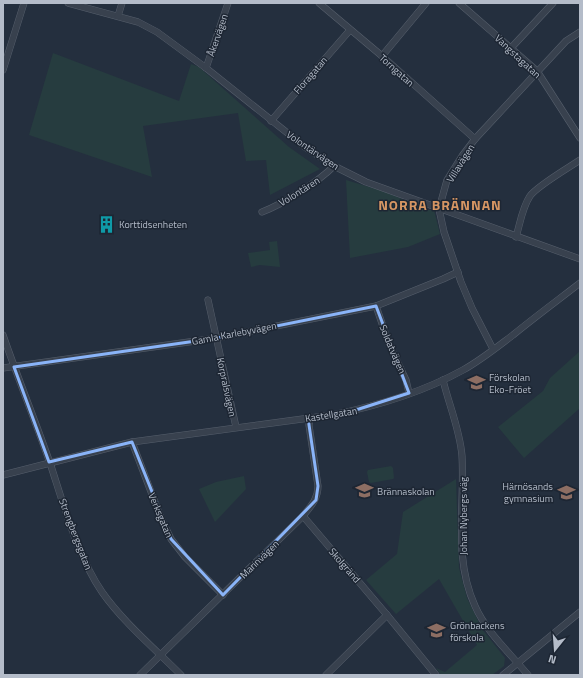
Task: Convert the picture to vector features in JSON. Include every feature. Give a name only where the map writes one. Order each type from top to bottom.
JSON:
[{"type":"street","points":[[3,70],[24,3]]},
{"type":"street","name":"Volontärvägen","points":[[68,3],[138,22],[157,32],[206,68],[305,147],[334,166],[366,182],[580,259]]},
{"type":"street","points":[[118,16],[122,3]]},
{"type":"street","name":"Åkervägen","points":[[206,68],[228,3]]},
{"type":"street","name":"Torngatan","points":[[319,3],[382,56],[475,139]]},
{"type":"street","points":[[382,56],[426,3]]},
{"type":"street","name":"Vangstagatan","points":[[459,3],[537,71],[580,138]]},
{"type":"street","points":[[511,48],[553,3]]},
{"type":"street","name":"Floragatan","points":[[271,121],[350,30]]},
{"type":"street","name":"Villavägen","points":[[493,349],[472,308],[458,272],[444,232],[439,209],[447,180],[475,139],[566,41],[580,32]]},
{"type":"street","points":[[516,237],[530,196],[536,189],[580,160]]},
{"type":"street","name":"Volontären","points":[[262,212],[272,208],[325,175],[334,166]]},
{"type":"street","name":"Gamla Karlebyvägen","points":[[3,368],[217,338],[376,306],[458,272]]},
{"type":"street","name":"Kastellgatan","points":[[3,475],[132,442],[359,409],[409,393],[443,380],[464,369],[493,349],[580,283]]},
{"type":"street","name":"Korpralsvägen","points":[[208,300],[236,427]]},
{"type":"street","name":"Soldatvägen","points":[[376,306],[389,344],[406,380],[409,393]]},
{"type":"street","name":"Strengbergsgatan","points":[[3,335],[74,532],[92,576],[117,611],[181,675]]},
{"type":"street","name":"Johan Nybergs väg","points":[[443,380],[459,437],[462,455],[462,556],[474,604],[483,622],[510,656],[528,675]]},
{"type":"street","name":"Marinvägen","points":[[140,675],[303,516],[313,504],[318,493],[318,486],[309,425],[310,417]]},
{"type":"street","name":"Verksgatan","points":[[132,442],[161,518],[171,539],[185,557],[223,595]]},
{"type":"street","name":"Skolgränd","points":[[303,516],[436,675]]},
{"type":"street","points":[[503,675],[580,612]]},
{"type":"street","points":[[326,675],[387,615]]},
{"type":"highlighted area","points":[[376,306],[409,393],[359,409],[308,418],[318,486],[316,500],[223,595],[171,539],[132,442],[49,462],[14,367],[217,338]]},
{"type":"green space","points":[[53,53],[179,101],[191,64],[199,67],[289,147],[320,169],[270,195],[266,160],[246,161],[238,113],[143,126],[152,177],[29,135]]},
{"type":"green space","points":[[346,180],[386,192],[427,210],[434,210],[440,234],[408,247],[350,258]]},
{"type":"green space","points":[[277,241],[280,267],[260,265],[251,267],[248,253],[270,250],[269,242]]},
{"type":"green space","points":[[580,351],[580,408],[524,458],[498,427],[543,391],[550,378]]},
{"type":"green space","points":[[391,466],[393,468],[393,479],[371,483],[369,482],[368,470]]},
{"type":"green space","points":[[244,476],[246,489],[215,522],[199,489],[216,482]]},
{"type":"green space","points":[[456,479],[459,568],[467,598],[482,629],[505,658],[504,666],[492,675],[441,675],[436,668],[445,672],[477,645],[439,579],[396,614],[366,580],[397,554],[403,512]]},
{"type":"place","name":"Korttidsenheten","points":[[106,224]]},
{"type":"place","name":"Förskolan Eko-Fröet","points":[[476,383]]},
{"type":"place","name":"Brännaskolan","points":[[364,491]]},
{"type":"place","name":"Härnösands gymnasium","points":[[566,492]]},
{"type":"place","name":"Grönbackens förskola","points":[[437,631]]},
{"type":"district","name":"NORRA BRÄNNAN","points":[[440,205]]}]
